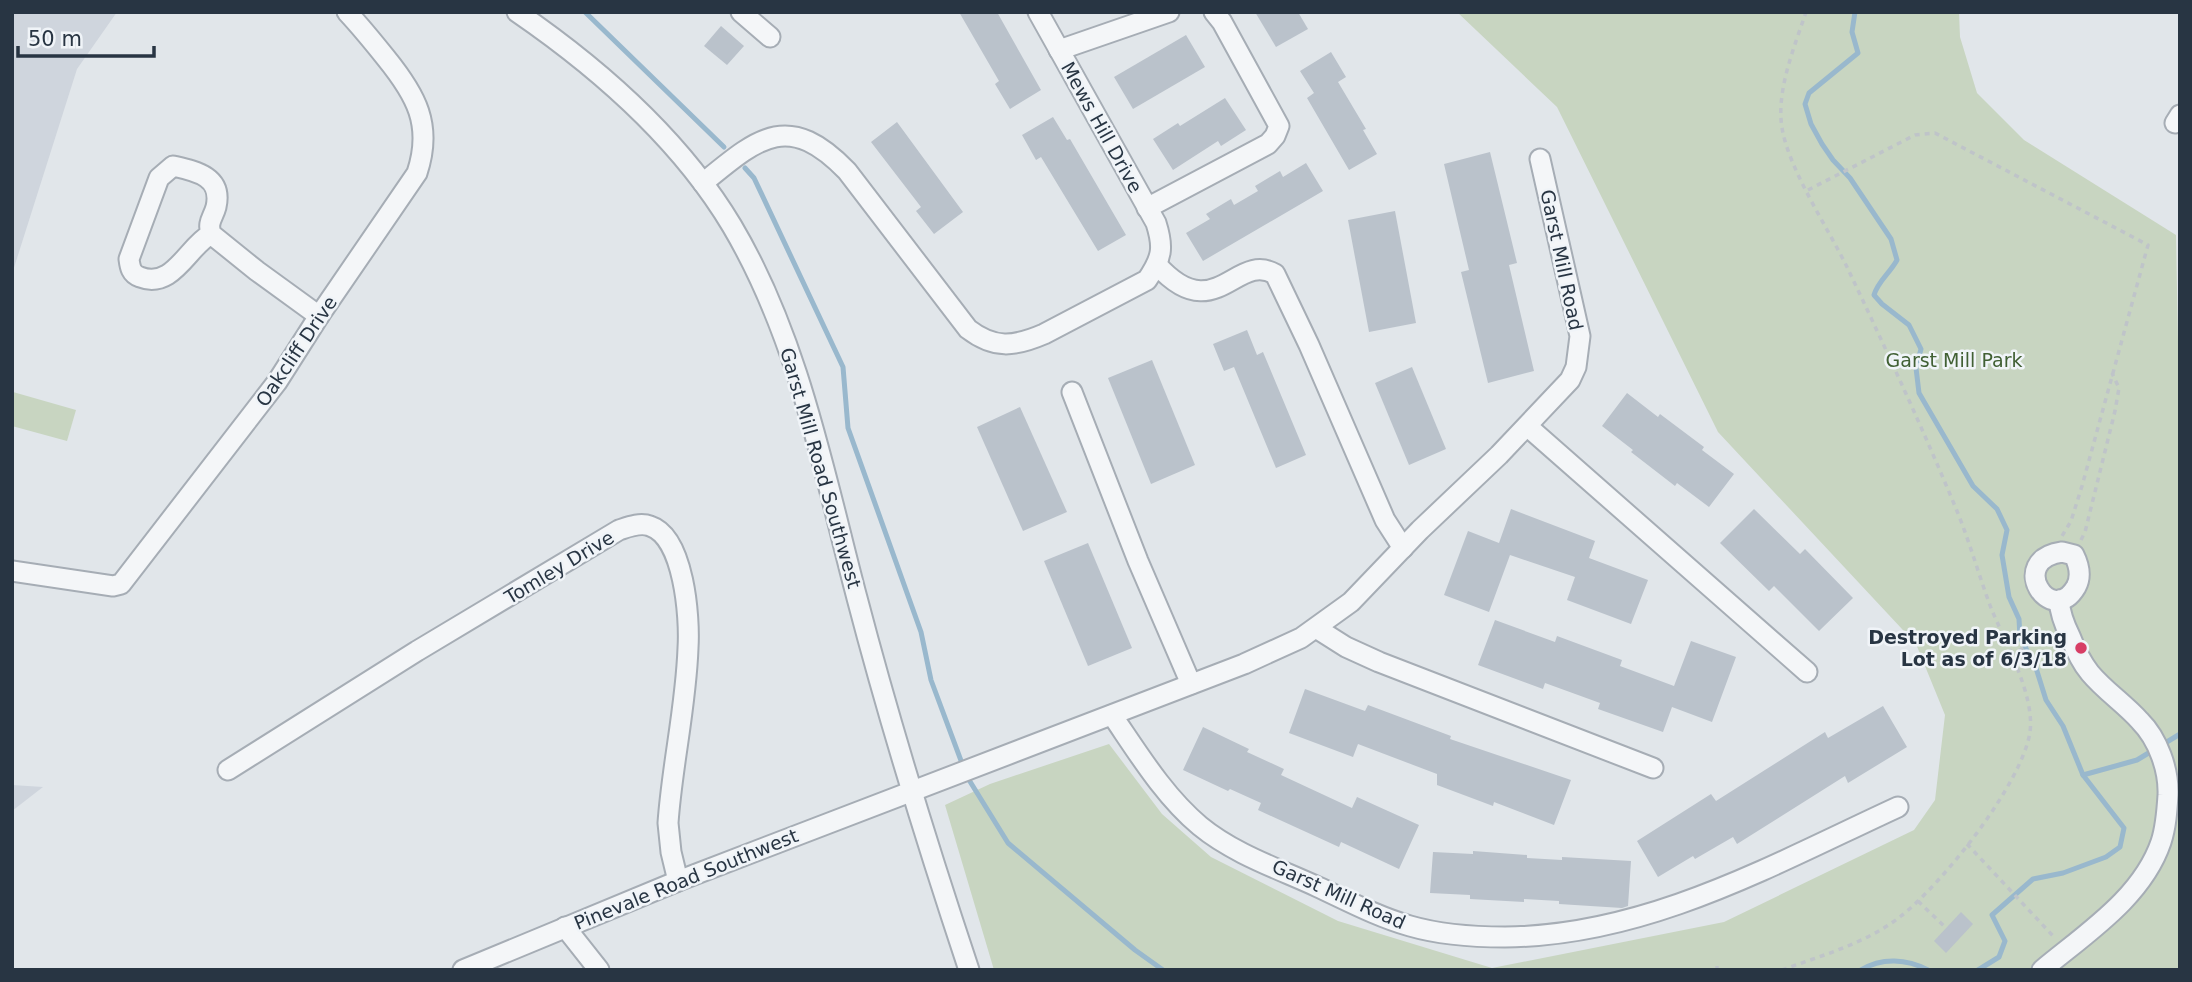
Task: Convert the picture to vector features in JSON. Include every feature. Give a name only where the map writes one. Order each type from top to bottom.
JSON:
[{"type":"street","name":"Oakcliff Drive","points":[[12,571],[113,586],[121,583],[277,382],[418,173],[423,156],[424,137],[419,109],[409,86],[347,12]]},
{"type":"street","points":[[741,12],[770,37]]},
{"type":"street","name":"Mews Hill Drive","points":[[1038,12],[1147,208],[1268,144],[1279,125],[1223,22],[1213,12]]},
{"type":"street","name":"Mews Hill Drive","points":[[1059,50],[1169,12]]},
{"type":"street","name":"Garst Mill Road Southwest","points":[[524,14],[637,109],[676,150],[732,225],[756,270],[806,405],[890,724],[969,970]]},
{"type":"street","points":[[703,183],[747,146],[763,139],[798,137],[813,142],[831,155],[846,171],[968,328],[980,338],[995,344],[1008,345],[1044,334],[1147,280],[1157,265],[1161,240],[1156,223],[1147,208]]},
{"type":"street","name":"Garst Mill Road","points":[[911,790],[1244,664],[1316,628],[1351,602],[1527,426],[1570,380],[1580,350],[1580,335],[1540,159]]},
{"type":"street","points":[[211,234],[196,244],[183,264],[171,273],[158,278],[142,279],[130,268],[129,259],[159,178],[173,166],[204,173],[212,182],[216,193],[216,207],[209,222],[211,234],[319,316]]},
{"type":"street","points":[[1157,265],[1168,277],[1182,286],[1200,291],[1222,287],[1248,270],[1256,268],[1275,274],[1310,345],[1385,520],[1403,548]]},
{"type":"street","points":[[1072,392],[1191,684]]},
{"type":"street","points":[[1527,426],[1807,672]]},
{"type":"street","name":"Tomley Drive","points":[[228,770],[417,651],[619,530],[642,524],[662,533],[672,545],[687,609],[688,646],[668,824],[678,881]]},
{"type":"street","points":[[2068,553],[2078,563],[2080,573],[2077,586],[2059,600],[2044,597],[2036,585],[2034,574],[2039,563],[2051,554],[2068,553]]},
{"type":"street","points":[[2042,970],[2113,911],[2152,862],[2161,842],[2166,820],[2168,786],[2165,770],[2151,734],[2141,721],[2090,673],[2067,629],[2059,600]]},
{"type":"street","points":[[1316,628],[1346,648],[1379,663],[1653,768]]},
{"type":"street","name":"Garst Mill Road","points":[[1112,715],[1179,807],[1202,828],[1227,844],[1384,917],[1438,933],[1474,937],[1534,936],[1573,932],[1637,918],[1697,898],[1898,807]]},
{"type":"street","name":"Pinevale Road Southwest","points":[[463,970],[678,881],[911,790]]},
{"type":"street","points":[[565,927],[599,970]]},
{"type":"path","points":[[1783,970],[1874,934],[1901,917],[1918,901],[1967,844],[2011,779],[2026,750],[2030,730],[2030,710],[1952,500],[1847,267],[1786,145],[1781,111],[1783,90],[1806,12]]},
{"type":"path","points":[[1807,190],[1915,135],[1935,133],[2148,244],[2082,486],[2071,521],[2064,529],[2068,553]]},
{"type":"path","points":[[2068,553],[2085,531],[2109,442],[2119,388],[2112,373]]},
{"type":"path","points":[[2010,655],[2034,641],[2067,629]]},
{"type":"path","points":[[1967,844],[2067,949]]},
{"type":"path","points":[[1918,901],[1946,928]]},
{"type":"shaded area","points":[[12,12],[117,12],[77,69],[12,274]]},
{"type":"shaded area","points":[[12,785],[43,787],[12,811]]},
{"type":"green space","name":"Garst Mill Park","points":[[1457,12],[1959,12],[1960,37],[1977,93],[2024,140],[2176,235],[2180,449],[2180,970],[994,970],[945,805],[990,784],[1109,744],[1162,814],[1211,857],[1338,921],[1492,968],[1724,922],[1914,830],[1935,800],[1945,715],[1916,644],[1718,432],[1557,107]]},
{"type":"green space","points":[[13,392],[76,410],[67,441],[12,426]]},
{"type":"building","points":[[959,12],[997,12],[1041,90],[1010,109],[995,84],[999,81]]},
{"type":"building","points":[[1255,12],[1298,12],[1308,29],[1276,47]]},
{"type":"building","points":[[721,26],[744,46],[727,65],[704,46]]},
{"type":"building","points":[[1186,35],[1205,67],[1133,109],[1114,77]]},
{"type":"building","points":[[1331,52],[1346,77],[1338,82],[1366,129],[1363,130],[1377,154],[1349,170],[1307,98],[1314,93],[1300,71]]},
{"type":"building","points":[[1225,98],[1246,130],[1221,146],[1218,141],[1173,170],[1153,139]]},
{"type":"building","points":[[1053,117],[1067,140],[1070,139],[1126,235],[1098,251],[1041,157],[1036,160],[1022,135]]},
{"type":"building","points":[[897,122],[963,212],[934,234],[916,211],[921,207],[871,142]]},
{"type":"building","points":[[1490,152],[1517,263],[1509,265],[1534,371],[1488,383],[1461,272],[1469,270],[1444,164]]},
{"type":"building","points":[[1306,163],[1323,191],[1203,261],[1186,233],[1210,219],[1206,214],[1231,199],[1234,205],[1258,191],[1255,186],[1280,171],[1283,177]]},
{"type":"building","points":[[1395,211],[1416,323],[1369,332],[1348,220]]},
{"type":"building","points":[[1247,330],[1257,355],[1263,352],[1306,455],[1276,468],[1234,367],[1224,371],[1213,344]]},
{"type":"building","points":[[1152,360],[1195,465],[1151,484],[1108,378]]},
{"type":"building","points":[[1412,367],[1446,449],[1409,465],[1375,383]]},
{"type":"building","points":[[1627,393],[1704,447],[1702,450],[1734,474],[1709,507],[1677,483],[1675,486],[1602,426]]},
{"type":"building","points":[[1020,407],[1067,512],[1023,531],[977,427]]},
{"type":"building","points":[[1511,509],[1595,541],[1589,558],[1648,580],[1631,624],[1567,600],[1575,577],[1510,555],[1489,612],[1444,595],[1468,531],[1499,543]]},
{"type":"building","points":[[1754,509],[1800,554],[1805,549],[1853,598],[1819,631],[1774,586],[1769,591],[1720,543]]},
{"type":"building","points":[[1088,543],[1132,648],[1088,666],[1044,561]]},
{"type":"building","points":[[1495,620],[1555,642],[1557,636],[1622,660],[1620,666],[1674,686],[1691,641],[1736,657],[1712,722],[1672,707],[1663,732],[1598,709],[1600,703],[1545,683],[1543,689],[1478,665]]},
{"type":"building","points":[[1305,689],[1365,711],[1368,705],[1451,736],[1450,739],[1571,780],[1554,825],[1494,802],[1493,806],[1437,785],[1437,774],[1358,744],[1353,757],[1289,733]]},
{"type":"building","points":[[1883,706],[1907,747],[1848,783],[1845,776],[1737,844],[1733,837],[1658,877],[1637,841],[1711,794],[1716,801],[1825,732],[1828,738]]},
{"type":"building","points":[[1203,727],[1284,769],[1281,775],[1352,808],[1357,797],[1419,825],[1399,869],[1341,842],[1339,847],[1258,810],[1261,803],[1183,770]]},
{"type":"building","points":[[1473,851],[1527,855],[1527,858],[1631,861],[1628,906],[1622,908],[1559,904],[1559,901],[1524,899],[1524,902],[1470,899],[1470,895],[1430,893],[1433,852],[1473,854]]},
{"type":"building","points":[[1961,912],[1973,924],[1946,953],[1934,941]]},
{"type":"waterway","points":[[585,12],[724,147]]},
{"type":"waterway","points":[[1855,12],[1852,32],[1858,53],[1809,93],[1805,104],[1811,124],[1833,160],[1850,178],[1891,239],[1897,260],[1878,285],[1874,295],[1909,325],[1921,349],[1916,368],[1919,393],[1973,486],[1997,509],[2007,530],[2002,555],[2009,597],[2019,619],[2020,637],[2036,668],[2046,700],[2063,726],[2083,775],[2124,828],[2120,847],[2106,857],[2063,873],[2033,879],[1992,915],[2005,941],[1999,957],[1978,970]]},
{"type":"waterway","points":[[745,168],[754,178],[843,367],[848,428],[921,632],[931,680],[963,766]]},
{"type":"waterway","points":[[2083,775],[2137,760],[2180,734]]},
{"type":"waterway","points":[[966,775],[1008,843],[1135,950],[1163,970]]},
{"type":"waterway","points":[[1861,970],[1886,961],[1903,962],[1928,970]]},
{"type":"place","name":"Destroyed Parking Lot as of 6/3/18","points":[[2081,648]]}]
